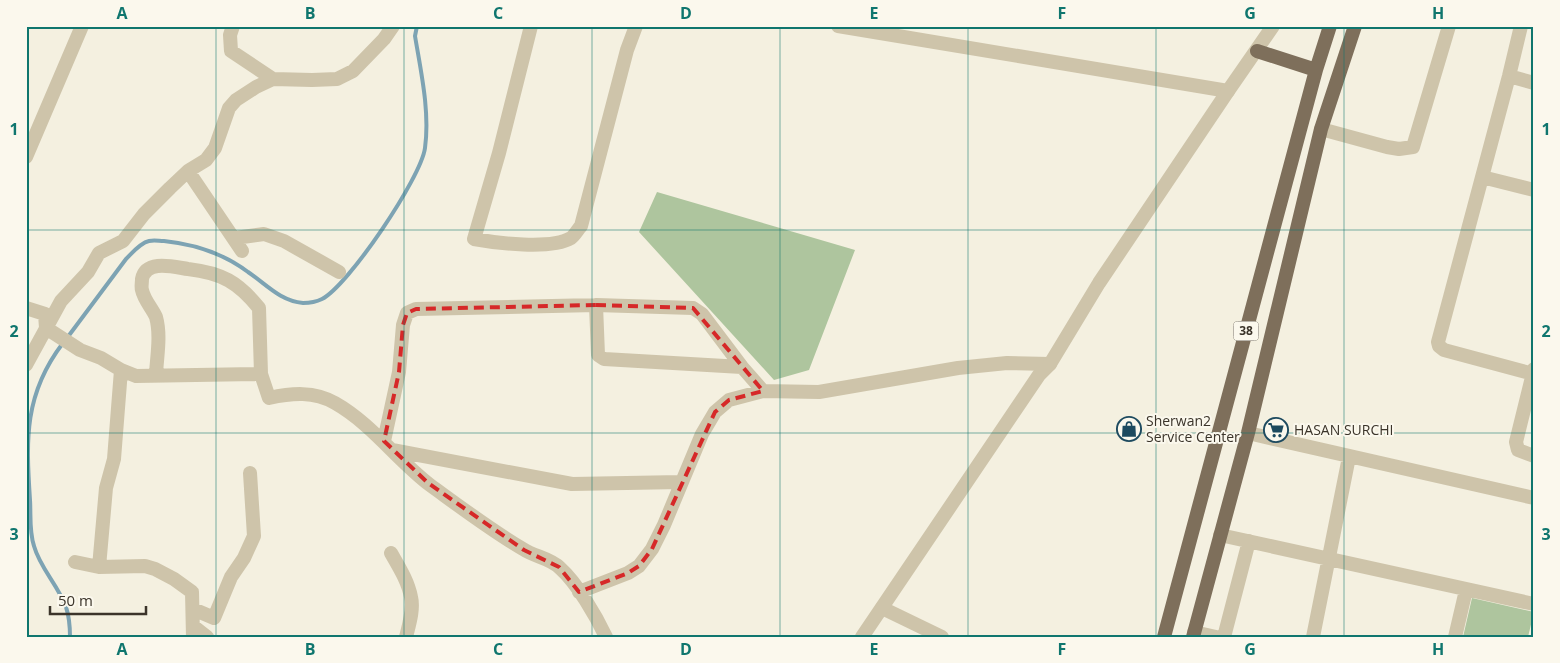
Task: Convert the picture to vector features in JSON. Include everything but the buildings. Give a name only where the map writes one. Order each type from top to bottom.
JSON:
[{"type":"main road","name":"38","points":[[1164,637],[1316,70],[1330,26]]},
{"type":"main road","name":"38","points":[[1193,634],[1248,433],[1321,129],[1354,26]]},
{"type":"main road","points":[[1257,50],[1316,70]]},
{"type":"street","points":[[26,157],[82,26]]},
{"type":"street","points":[[233,26],[230,35],[231,51],[273,79]]},
{"type":"street","points":[[26,364],[61,302],[88,272],[99,253],[123,241],[144,214],[170,188],[188,171],[206,160],[215,148],[229,108],[236,100],[273,79],[337,79],[353,71],[384,39],[393,26]]},
{"type":"street","points":[[531,26],[500,154],[474,239],[500,244],[532,244],[557,243],[572,237],[580,226],[627,50],[636,26]]},
{"type":"street","points":[[838,26],[1228,91]]},
{"type":"street","points":[[862,637],[1039,375],[1050,364],[1099,284],[1273,26]]},
{"type":"street","points":[[1321,129],[1387,147],[1413,148],[1449,26]]},
{"type":"street","points":[[1521,26],[1510,76],[1438,342],[1439,346],[1444,350],[1533,371],[1516,442],[1518,450],[1534,456]]},
{"type":"street","points":[[1510,76],[1534,83]]},
{"type":"street","points":[[170,168],[170,188]]},
{"type":"street","points":[[188,171],[242,251]]},
{"type":"street","points":[[1482,177],[1534,190]]},
{"type":"street","points":[[234,238],[264,234],[284,241],[339,272]]},
{"type":"street","points":[[156,374],[157,325],[141,289],[143,275],[150,267],[164,265],[209,272],[229,279],[254,301],[259,308],[261,374],[269,398],[290,393],[305,393],[334,403],[388,446],[428,483],[524,550],[545,558],[559,567],[575,584],[606,637]]},
{"type":"street","points":[[388,446],[399,372],[403,325],[408,314],[416,309],[596,305],[693,308],[702,314],[742,367],[763,391]]},
{"type":"street","points":[[596,305],[598,355],[604,359],[742,367]]},
{"type":"street","points":[[26,308],[45,314]]},
{"type":"street","points":[[45,314],[46,328],[58,337],[80,350],[101,358],[121,370],[136,376],[152,376],[156,374],[261,374]]},
{"type":"street","points":[[26,320],[45,314]]},
{"type":"street","points":[[580,592],[628,573],[639,566],[652,548],[664,525],[702,434],[715,412],[729,400],[763,391],[819,392],[958,368],[1007,363],[1050,364]]},
{"type":"street","points":[[99,567],[106,488],[114,459],[121,370]]},
{"type":"street","points":[[1248,433],[1534,498]]},
{"type":"street","points":[[388,446],[572,484],[681,482]]},
{"type":"street","points":[[1313,637],[1349,456]]},
{"type":"street","points":[[193,608],[214,618],[231,577],[244,558],[254,536],[250,473]]},
{"type":"street","points":[[1220,535],[1534,604]]},
{"type":"street","points":[[1224,637],[1248,541]]},
{"type":"street","points":[[391,553],[404,577],[412,598],[406,637]]},
{"type":"street","points":[[75,562],[99,567],[145,566],[174,579],[192,592],[193,631],[208,637]]},
{"type":"street","points":[[1455,637],[1466,590]]},
{"type":"street","points":[[882,608],[942,637]]},
{"type":"street","points":[[1193,634],[1216,637]]},
{"type":"highlighted area","points":[[596,305],[693,308],[763,391],[729,400],[715,412],[652,549],[639,566],[628,573],[579,592],[559,567],[524,550],[428,483],[384,441],[399,372],[403,325],[407,313],[416,309]]},
{"type":"green space","points":[[657,192],[855,250],[809,370],[774,380],[639,232]]},
{"type":"green space","points":[[1472,598],[1534,612],[1528,637],[1463,637]]},
{"type":"waterway","points":[[67,338],[126,259],[139,246],[149,241],[164,241],[186,245],[219,255],[239,266],[280,295],[295,302],[317,301],[334,290],[365,253],[398,206],[420,163],[425,148],[426,120],[424,92],[415,36],[417,26]]},
{"type":"waterway","points":[[63,343],[50,362],[34,399],[28,437],[28,457],[32,540],[40,562],[63,599],[69,621],[70,637]]},
{"type":"place","name":"Sherwan2 Service Center","points":[[1129,429]]},
{"type":"place","name":"HASAN SURCHI","points":[[1276,430]]}]
